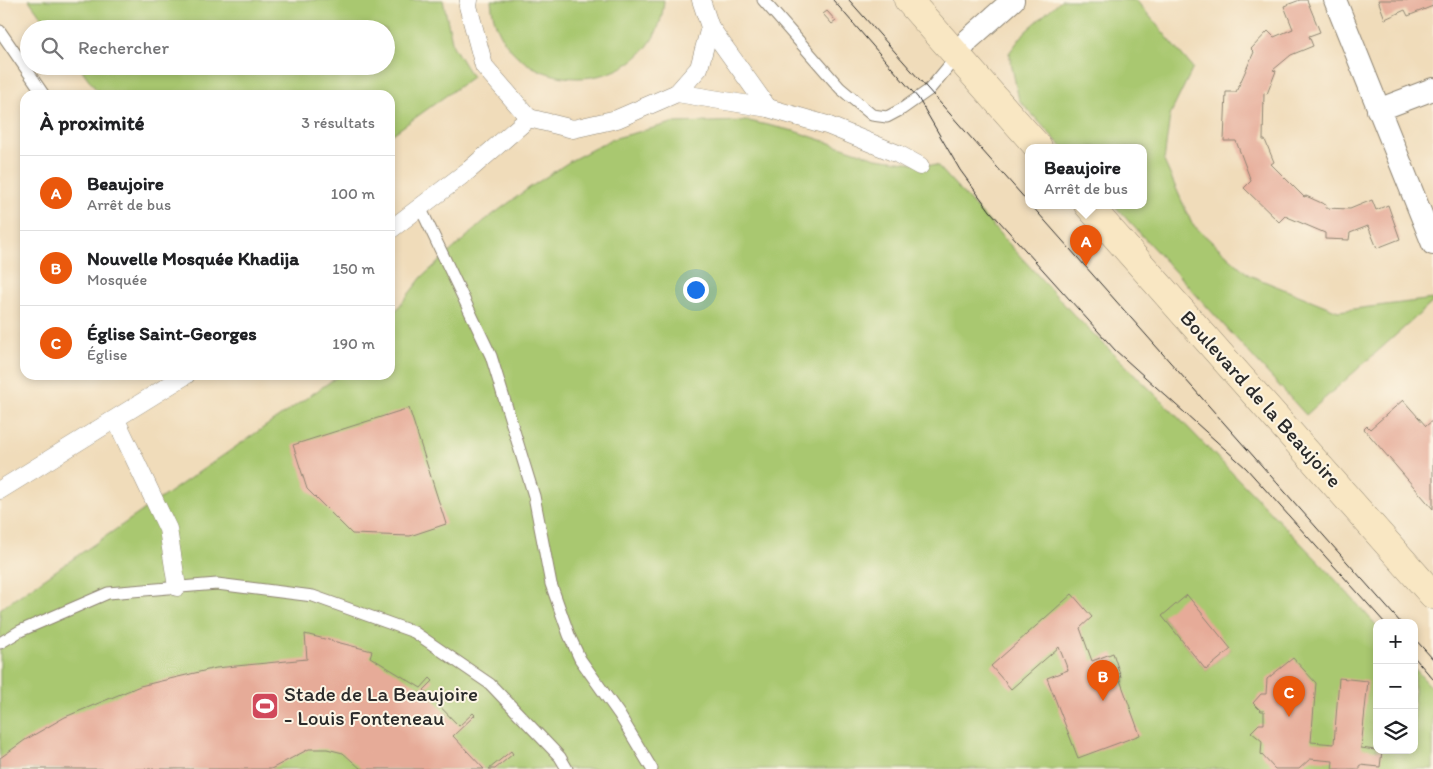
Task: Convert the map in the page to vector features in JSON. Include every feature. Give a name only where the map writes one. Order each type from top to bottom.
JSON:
[{"type":"main road","points":[[908,0],[1035,144]]},
{"type":"main road","name":"Boulevard de la Beaujoire","points":[[1092,209],[1433,594]]},
{"type":"street","points":[[469,0],[468,6],[484,66],[529,118],[573,130],[617,119],[677,93],[699,68],[710,27]]},
{"type":"street","points":[[701,0],[710,27],[768,108]]},
{"type":"street","points":[[958,55],[968,40],[1013,0]]},
{"type":"street","points":[[1335,0],[1433,244]]},
{"type":"street","points":[[1378,110],[1433,89]]},
{"type":"street","points":[[677,93],[768,108],[828,125],[898,154],[920,166]]},
{"type":"street","points":[[395,226],[469,170],[529,118]]},
{"type":"street","points":[[0,490],[178,380]]},
{"type":"street","points":[[116,420],[168,529],[177,587]]},
{"type":"lane","points":[[763,0],[840,88],[872,115],[887,117],[929,90],[958,55]]},
{"type":"lane","points":[[0,31],[20,60]]},
{"type":"lane","points":[[30,75],[41,90]]},
{"type":"lane","points":[[420,207],[491,356],[534,496],[551,584],[570,635],[580,659],[619,714],[652,769]]},
{"type":"lane","points":[[0,642],[20,631],[108,593],[217,584],[313,596],[414,632],[490,684],[560,757],[567,769]]},
{"type":"green space","points":[[29,0],[443,0],[453,46],[472,77],[395,132],[395,90],[96,90],[86,75],[395,75],[395,20],[43,20]]},
{"type":"green space","points":[[491,0],[664,0],[655,34],[635,59],[608,73],[578,78],[547,73],[520,59],[500,34]]},
{"type":"green space","points":[[1061,0],[1136,0],[1193,68],[1170,115],[1164,161],[1192,224],[1249,275],[1338,311],[1433,299],[1433,302],[1306,415],[1118,209],[1147,209],[1147,144],[1059,144],[1019,100],[1009,53],[1025,32]]},
{"type":"green space","points":[[749,121],[794,131],[876,158],[938,166],[1073,314],[1165,404],[1323,566],[1373,622],[1373,754],[1418,754],[1418,672],[1433,689],[1433,769],[0,769],[0,609],[333,380],[395,380],[395,312],[422,277],[484,221],[572,160],[612,139],[672,123]],"holes":[[[1162,616],[1231,649],[1206,670]]]},
{"type":"building","points":[[1300,0],[1307,0],[1320,32],[1309,36],[1313,46],[1291,55],[1273,70],[1276,71],[1267,94],[1264,93],[1263,140],[1265,140],[1274,162],[1271,164],[1304,197],[1306,196],[1326,205],[1325,208],[1350,209],[1372,200],[1376,210],[1388,205],[1400,239],[1377,248],[1368,226],[1350,233],[1349,240],[1325,239],[1325,233],[1285,216],[1279,222],[1244,188],[1251,181],[1236,141],[1224,141],[1226,92],[1236,92],[1254,52],[1251,49],[1268,31],[1274,37],[1293,29],[1284,6]]},
{"type":"building","points":[[1378,0],[1433,0],[1433,6],[1408,16],[1405,10],[1385,19]]},
{"type":"building","points":[[827,11],[836,21],[832,24],[823,14]]},
{"type":"building","points":[[1403,400],[1426,426],[1433,420],[1433,509],[1364,429],[1367,426],[1370,429]]},
{"type":"building","points":[[409,408],[446,524],[410,536],[352,534],[307,489],[293,445]]},
{"type":"building","points":[[1072,594],[1092,617],[1080,628],[1092,661],[1113,653],[1121,677],[1119,677],[1140,735],[1078,758],[1047,678],[1068,670],[1059,647],[1011,689],[991,666]]},
{"type":"building","points":[[1187,595],[1231,649],[1206,670],[1162,616]]},
{"type":"building","name":"Stade de La Beaujoire - Louis Fonteneau","points":[[305,634],[372,651],[370,657],[421,688],[430,678],[433,681],[424,690],[459,726],[473,713],[475,715],[453,736],[484,769],[361,769],[343,753],[327,749],[309,749],[271,769],[0,769],[0,758],[25,740],[65,717],[140,686],[216,668],[307,659]]},
{"type":"building","points":[[1293,658],[1316,683],[1311,742],[1334,744],[1339,678],[1368,681],[1361,748],[1373,750],[1373,754],[1382,754],[1380,767],[1360,765],[1360,769],[1332,769],[1333,761],[1310,759],[1299,769],[1275,769],[1261,754],[1262,741],[1251,732],[1259,724],[1264,724],[1264,711],[1261,711],[1253,703],[1261,694],[1266,694],[1267,679]]},
{"type":"building","name":"Stade de La Beaujoire - Louis Fonteneau","points":[[511,751],[513,754],[495,769],[489,769]]},
{"type":"tram line","points":[[833,0],[918,98],[960,170],[990,211],[1115,350],[1246,468],[1381,619]]},
{"type":"tram line","points":[[849,0],[1025,199]]},
{"type":"tram line","points":[[1035,209],[1397,619]]},
{"type":"tram line","points":[[1418,642],[1433,659]]},
{"type":"tram line","points":[[1418,662],[1433,679]]},
{"type":"place","name":"Beaujoire","points":[[1086,266]]},
{"type":"place","name":"Nouvelle Mosquée Khadija","points":[[1103,701]]},
{"type":"place","name":"Stade de La Beaujoire - Louis Fonteneau","points":[[265,706]]},
{"type":"place","name":"Église Saint-Georges","points":[[1289,717]]}]
